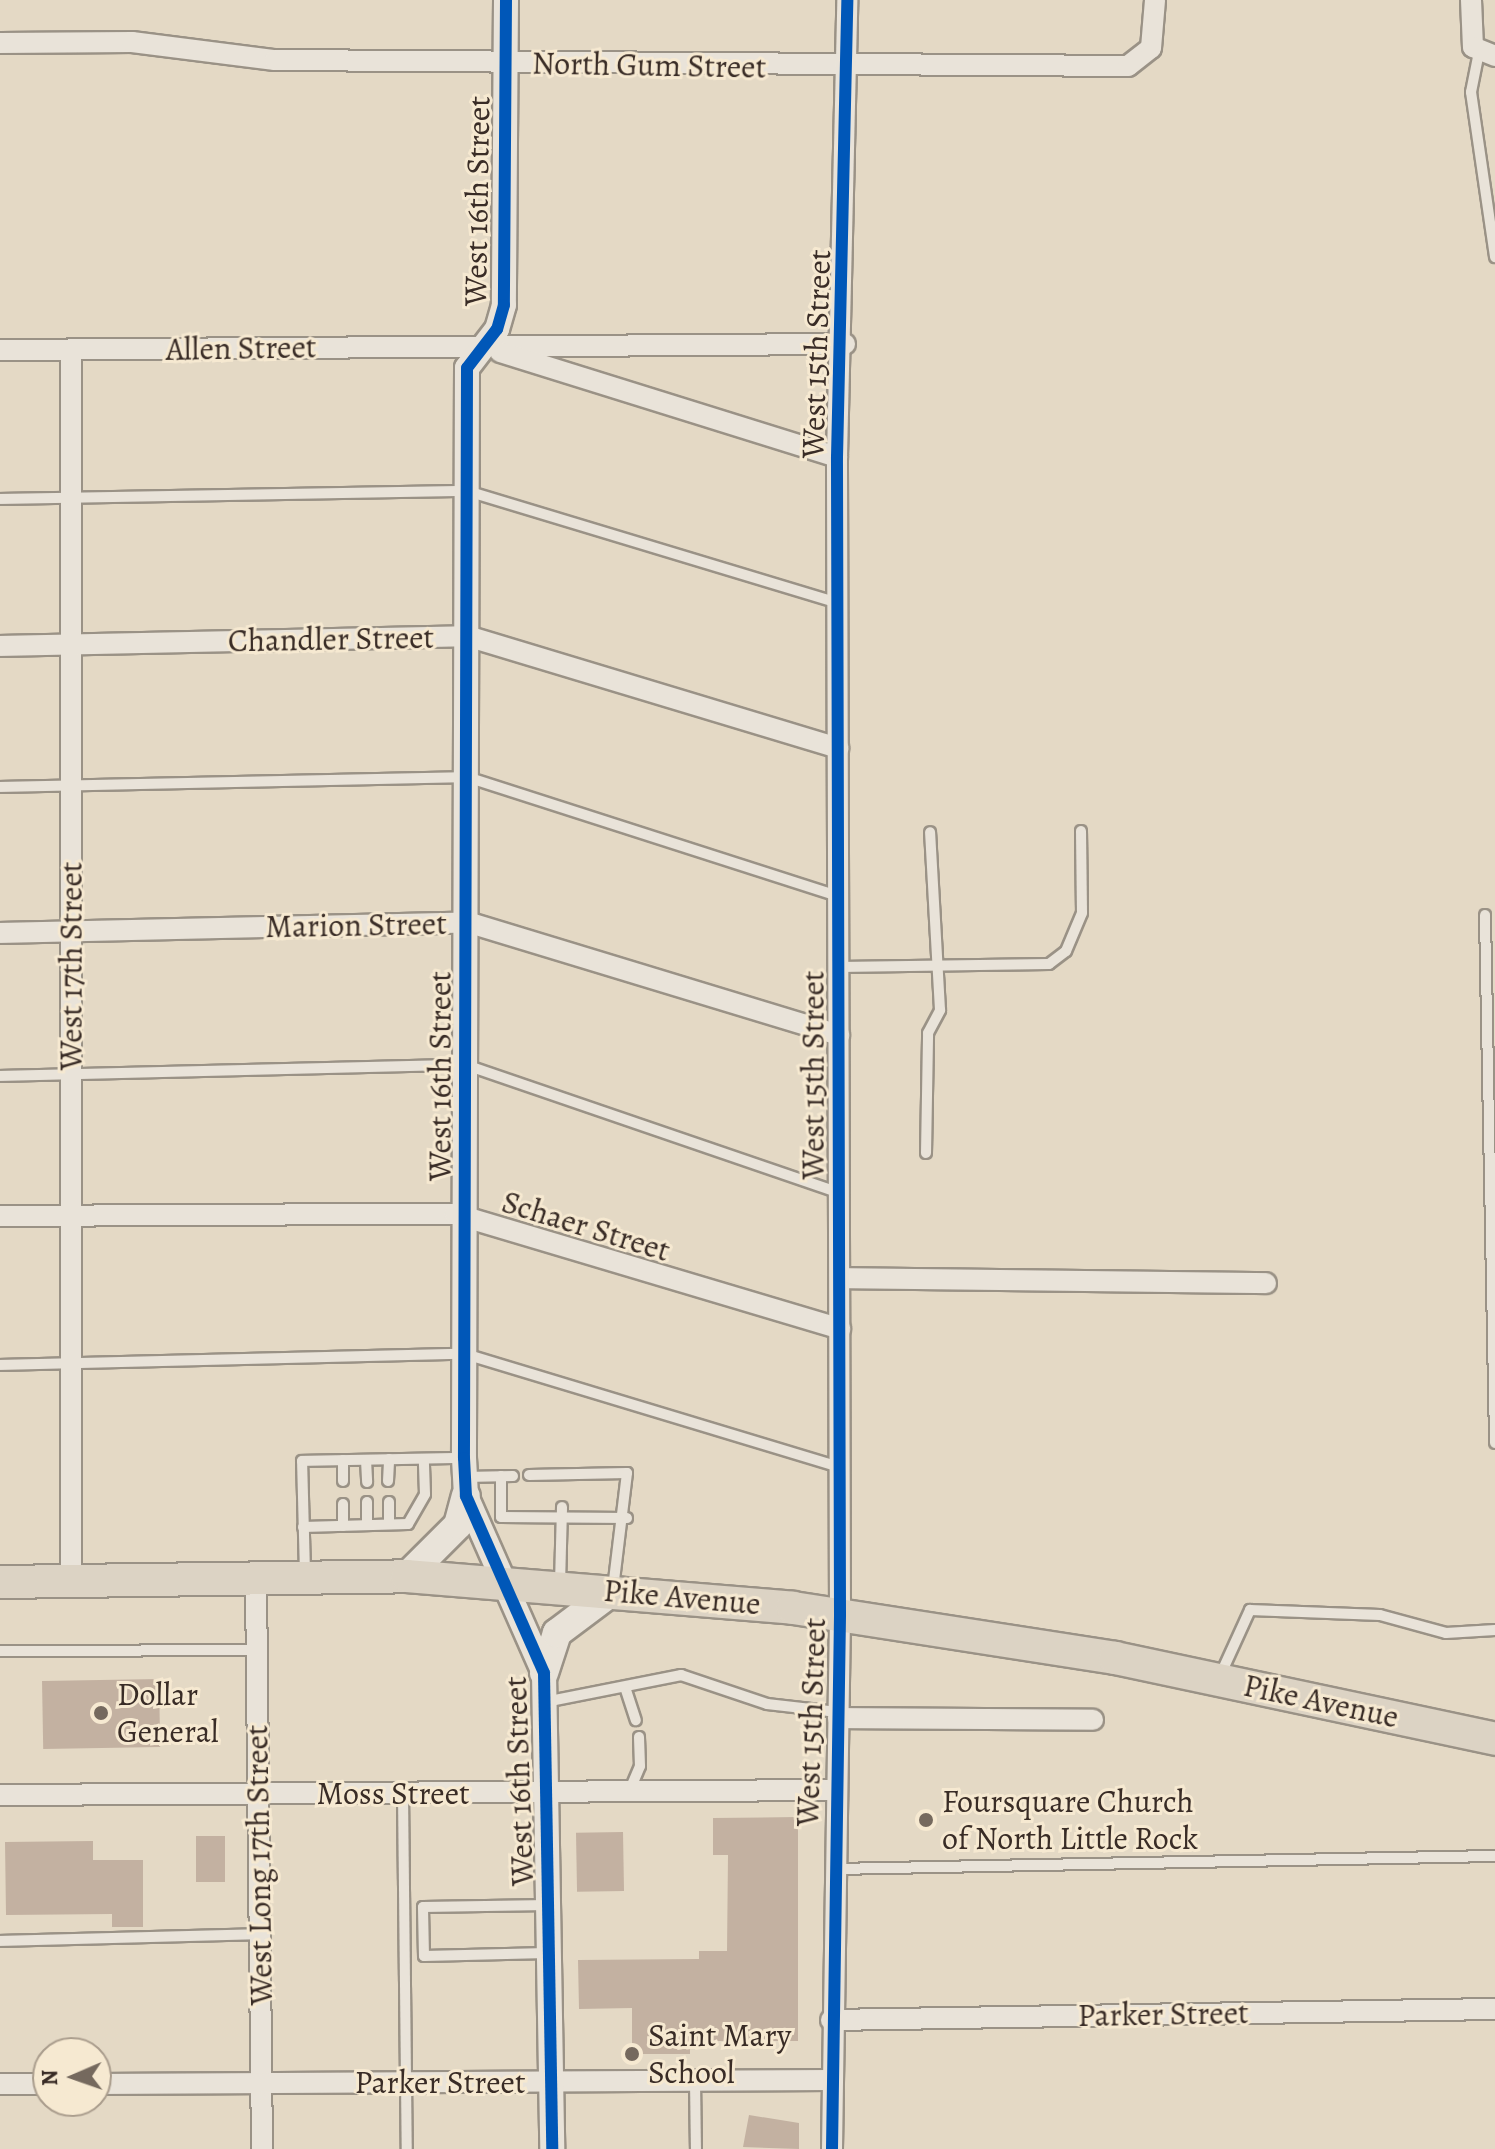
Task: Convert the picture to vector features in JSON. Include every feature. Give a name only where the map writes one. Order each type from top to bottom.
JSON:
[{"type":"main road","points":[[407,1576],[458,1525],[465,1477]]},
{"type":"main road","name":"Pike Avenue","points":[[0,1582],[407,1576],[560,1586],[840,1614],[1219,1679],[1495,1739]]},
{"type":"main road","points":[[544,1673],[557,1633],[613,1591]]},
{"type":"street","name":"West 16th Street","points":[[506,0],[504,305],[502,322],[467,368],[465,1477],[505,1583],[544,1673],[549,1792],[552,2149]]},
{"type":"street","name":"West 15th Street","points":[[832,2149],[834,1790],[840,1614],[837,457],[845,344],[847,0]]},
{"type":"street","name":"North Gum Street","points":[[0,43],[132,42],[275,60],[846,68],[1059,67],[1135,64],[1151,48],[1155,0]]},
{"type":"street","points":[[1471,0],[1470,37],[1487,54]]},
{"type":"street","name":"Allen Street","points":[[0,350],[845,344]]},
{"type":"street","name":"Allen Street","points":[[481,346],[837,457]]},
{"type":"street","name":"West 17th Street","points":[[71,350],[71,1582]]},
{"type":"street","name":"Chandler Street","points":[[0,646],[467,636],[838,748]]},
{"type":"street","name":"Marion Street","points":[[0,933],[467,922],[839,1035]]},
{"type":"street","name":"Schaer Street","points":[[0,1216],[465,1217],[840,1329]]},
{"type":"street","points":[[840,1278],[1266,1283]]},
{"type":"street","name":"West Long 17th Street","points":[[256,1580],[262,2149]]},
{"type":"street","points":[[838,1715],[1093,1720]]},
{"type":"street","name":"Moss Street","points":[[0,1795],[834,1790]]},
{"type":"street","name":"Parker Street","points":[[831,2020],[1495,2009]]},
{"type":"street","name":"Parker Street","points":[[112,2084],[831,2080]]},
{"type":"street","points":[[0,2084],[32,2084]]},
{"type":"lane","points":[[1487,54],[1471,92],[1495,257]]},
{"type":"lane","points":[[0,499],[467,491],[838,603]]},
{"type":"lane","points":[[0,787],[467,777],[838,896]]},
{"type":"lane","points":[[839,967],[1049,964],[1066,951],[1082,913],[1081,831]]},
{"type":"lane","points":[[926,1153],[928,1033],[940,1010],[941,965],[930,935],[930,832]]},
{"type":"lane","points":[[1485,915],[1495,1443]]},
{"type":"lane","points":[[0,1076],[466,1065],[839,1193]]},
{"type":"lane","points":[[0,1365],[465,1354],[840,1467]]},
{"type":"lane","points":[[388,1481],[389,1459]]},
{"type":"lane","points":[[303,1527],[408,1524],[419,1504],[424,1459]]},
{"type":"lane","points":[[305,1579],[302,1461],[424,1459],[465,1477],[513,1476]]},
{"type":"lane","points":[[343,1460],[343,1481]]},
{"type":"lane","points":[[366,1460],[367,1482]]},
{"type":"lane","points":[[589,1473],[589,1487]]},
{"type":"lane","points":[[538,1488],[534,1475],[627,1473],[627,1518],[613,1591]]},
{"type":"lane","points":[[562,1488],[563,1474]]},
{"type":"lane","points":[[501,1476],[501,1517],[538,1512],[588,1512],[627,1518]]},
{"type":"lane","points":[[367,1502],[367,1525]]},
{"type":"lane","points":[[389,1502],[389,1524]]},
{"type":"lane","points":[[343,1504],[343,1526]]},
{"type":"lane","points":[[560,1586],[562,1512]]},
{"type":"lane","points":[[1219,1679],[1250,1610],[1380,1615],[1446,1633],[1495,1630]]},
{"type":"lane","points":[[0,1651],[257,1650]]},
{"type":"lane","points":[[545,1702],[681,1675],[767,1704],[838,1715]]},
{"type":"lane","points":[[625,1687],[636,1720]]},
{"type":"lane","points":[[629,1792],[640,1766],[639,1737]]},
{"type":"lane","points":[[403,1793],[407,2149]]},
{"type":"lane","points":[[833,1869],[1495,1856]]},
{"type":"lane","points":[[550,1905],[423,1907],[424,1956],[550,1953]]},
{"type":"lane","points":[[0,1941],[260,1934]]},
{"type":"lane","points":[[695,2081],[696,2149]]},
{"type":"building","name":"Dollar General","points":[[159,1679],[160,1747],[43,1749],[42,1681]]},
{"type":"building","points":[[798,1817],[798,2041],[690,2041],[690,2054],[632,2054],[632,2008],[579,2009],[578,1960],[699,1959],[699,1951],[727,1951],[728,1855],[713,1855],[713,1818]]},
{"type":"building","points":[[623,1832],[624,1891],[577,1892],[576,1833]]},
{"type":"building","points":[[196,1836],[225,1836],[225,1882],[196,1882]]},
{"type":"building","points":[[93,1841],[93,1860],[143,1860],[143,1927],[112,1927],[112,1914],[6,1915],[5,1842]]},
{"type":"building","points":[[749,2115],[799,2123],[799,2149],[743,2147]]},
{"type":"cycle path","points":[[506,0],[504,305],[497,329],[467,368],[464,1458],[466,1496],[544,1673],[552,2149]]},
{"type":"cycle path","points":[[832,2149],[840,1614],[837,457],[847,0]]},
{"type":"place","name":"Dollar General","points":[[101,1713]]},
{"type":"place","name":"Foursquare Church of North Little Rock","points":[[926,1820]]},
{"type":"place","name":"Saint Mary School","points":[[632,2054]]}]
